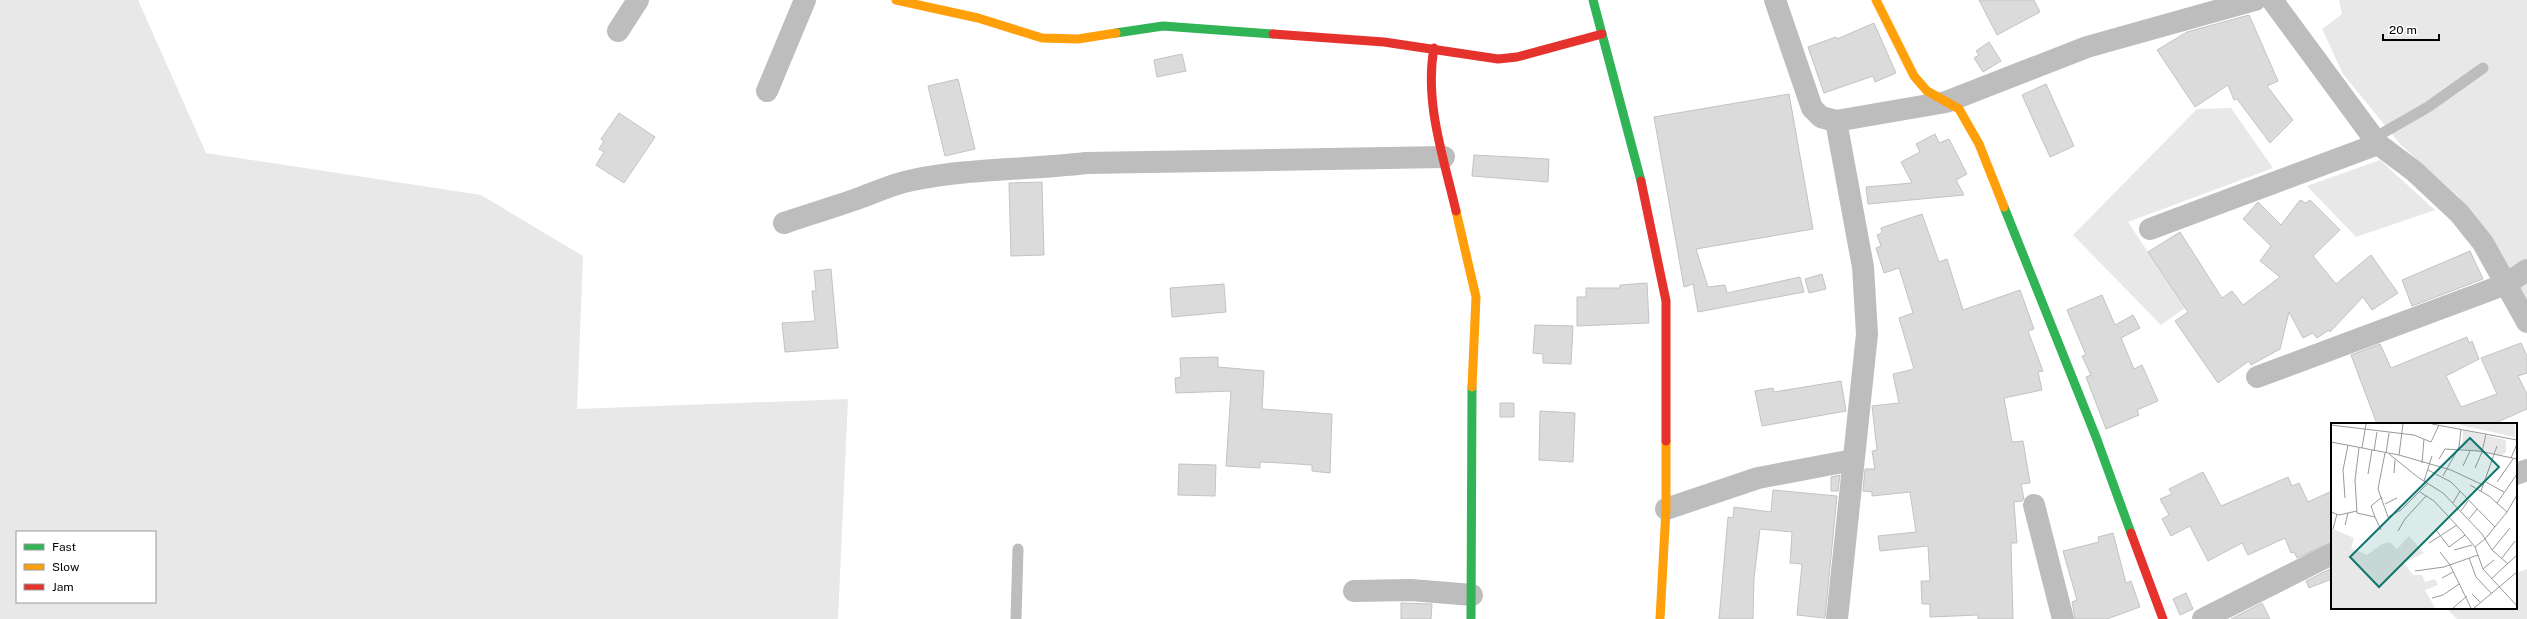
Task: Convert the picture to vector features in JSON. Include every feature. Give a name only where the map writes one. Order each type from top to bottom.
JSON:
[{"type":"street","points":[[618,31],[638,0]]},
{"type":"street","points":[[767,91],[805,0]]},
{"type":"street","points":[[896,0],[978,18],[1042,38],[1078,39],[1163,26],[1384,42],[1434,48],[1498,59],[1517,57],[1602,34]]},
{"type":"street","points":[[1592,0],[1638,167],[1666,301],[1666,509],[1660,619]]},
{"type":"street","points":[[1775,0],[1812,108],[1821,117],[1836,121],[1946,102],[2087,47],[2255,0]]},
{"type":"street","points":[[1876,0],[1914,76],[1927,91],[1959,109],[1979,144],[2096,437],[2163,619]]},
{"type":"street","points":[[2272,0],[2376,141],[2414,171],[2459,213],[2483,243],[2527,322]]},
{"type":"street","points":[[1434,48],[1431,65],[1431,85],[1437,130],[1476,297],[1470,416],[1472,438],[1471,619]]},
{"type":"street","points":[[1836,121],[1863,267],[1867,334],[1838,619]]},
{"type":"street","points":[[2150,229],[2376,141]]},
{"type":"street","points":[[784,223],[864,197],[888,186],[914,180],[985,170],[1054,167],[1086,163],[1444,156]]},
{"type":"street","points":[[2257,378],[2506,284],[2527,270]]},
{"type":"street","points":[[1666,509],[1758,478],[1853,460]]},
{"type":"street","points":[[2517,474],[2527,470]]},
{"type":"street","points":[[2034,505],[2063,619]]},
{"type":"street","points":[[2211,617],[2331,555]]},
{"type":"street","points":[[1354,591],[1411,590],[1472,595]]},
{"type":"lane","points":[[2376,141],[2428,107],[2483,68]]},
{"type":"lane","points":[[1016,619],[1018,549]]},
{"type":"shaded area","points":[[0,0],[138,0],[206,153],[481,195],[583,256],[577,409],[848,399],[838,619],[0,619]]},
{"type":"shaded area","points":[[2339,0],[2527,0],[2527,310],[2459,197],[2401,145],[2343,74],[2322,29],[2342,14]]},
{"type":"shaded area","points":[[2231,108],[2273,168],[2128,222],[2185,308],[2161,325],[2073,235],[2197,109]]},
{"type":"shaded area","points":[[2380,160],[2435,210],[2356,237],[2307,186]]},
{"type":"shaded area","points":[[2527,569],[2527,619],[2457,619],[2447,609],[2517,609],[2517,573]]},
{"type":"building","points":[[1979,0],[2034,0],[2040,12],[1997,35]]},
{"type":"building","points":[[2249,15],[2278,81],[2267,86],[2293,120],[2270,143],[2237,99],[2234,100],[2228,85],[2195,107],[2157,50],[2187,32]]},
{"type":"building","points":[[1874,23],[1896,73],[1875,82],[1873,76],[1824,93],[1808,47],[1836,37],[1837,39]]},
{"type":"building","points":[[1989,42],[2001,61],[1983,72],[1974,58],[1979,55],[1976,51]]},
{"type":"building","points":[[1182,54],[1186,71],[1157,77],[1154,60]]},
{"type":"building","points":[[958,79],[975,149],[945,156],[928,86]]},
{"type":"building","points":[[2046,84],[2074,146],[2050,157],[2022,95]]},
{"type":"building","points":[[1789,94],[1813,229],[1696,249],[1708,287],[1725,285],[1727,293],[1800,277],[1804,292],[1698,312],[1693,284],[1684,287],[1654,117]]},
{"type":"building","points":[[619,113],[655,137],[624,183],[596,165],[604,152],[599,149],[604,141],[601,139]]},
{"type":"building","points":[[1935,134],[1939,143],[1949,139],[1967,174],[1956,180],[1964,195],[1868,204],[1866,187],[1912,183],[1901,162],[1920,152],[1916,144]]},
{"type":"building","points":[[1474,155],[1549,159],[1548,182],[1472,176]]},
{"type":"building","points":[[1042,182],[1044,255],[1011,256],[1009,183]]},
{"type":"building","points":[[2300,200],[2306,203],[2310,200],[2340,230],[2313,256],[2336,284],[2371,255],[2398,293],[2372,310],[2363,297],[2330,332],[2329,330],[2317,338],[2313,333],[2303,338],[2289,312],[2280,349],[2251,365],[2249,361],[2218,383],[2175,321],[2188,312],[2148,252],[2180,232],[2222,298],[2232,291],[2243,305],[2280,277],[2260,261],[2271,246],[2243,219],[2258,202],[2281,225]]},
{"type":"building","points":[[1922,214],[1939,262],[1947,259],[1963,310],[2020,290],[2034,329],[2028,331],[2043,371],[2038,372],[2042,390],[2004,398],[2012,442],[2023,441],[2030,483],[2021,484],[2024,499],[2022,501],[2014,502],[2017,543],[2011,543],[2013,619],[1978,619],[1978,615],[1930,617],[1930,604],[1922,604],[1921,581],[1930,581],[1928,546],[1880,551],[1878,536],[1916,532],[1910,492],[1872,496],[1872,492],[1863,491],[1865,469],[1875,469],[1872,451],[1877,450],[1872,406],[1899,403],[1893,374],[1914,369],[1899,318],[1913,313],[1899,268],[1884,273],[1876,248],[1881,246],[1877,235],[1882,233],[1881,228]]},
{"type":"building","points":[[2470,251],[2483,279],[2412,306],[2402,280]]},
{"type":"building","points":[[831,269],[838,348],[785,352],[782,323],[815,321],[812,291],[816,291],[814,271]]},
{"type":"building","points":[[1822,274],[1826,289],[1809,293],[1805,279]]},
{"type":"building","points":[[1647,283],[1649,323],[1577,326],[1577,297],[1586,297],[1586,288],[1620,288],[1620,285]]},
{"type":"building","points":[[1224,284],[1226,312],[1172,317],[1170,288]]},
{"type":"building","points":[[2102,295],[2115,325],[2133,315],[2140,328],[2121,338],[2134,369],[2142,365],[2158,401],[2137,410],[2139,415],[2106,429],[2086,377],[2091,375],[2082,356],[2086,355],[2067,310]]},
{"type":"building","points":[[1535,325],[1573,326],[1571,364],[1543,363],[1543,354],[1533,353]]},
{"type":"building","points":[[2467,337],[2469,343],[2472,341],[2479,359],[2446,376],[2461,407],[2497,394],[2481,358],[2521,343],[2527,356],[2527,373],[2518,376],[2527,394],[2527,409],[2495,423],[2377,423],[2351,355],[2380,344],[2391,368]]},
{"type":"building","points":[[1218,357],[1218,367],[1264,371],[1262,409],[1332,414],[1330,473],[1312,471],[1312,465],[1260,462],[1260,468],[1226,466],[1231,391],[1176,393],[1175,378],[1181,377],[1180,358]]},
{"type":"building","points":[[1841,381],[1846,411],[1762,426],[1755,391],[1773,388],[1774,392]]},
{"type":"building","points":[[1500,403],[1514,403],[1514,417],[1500,417]]},
{"type":"building","points":[[1540,411],[1575,413],[1573,462],[1539,460]]},
{"type":"building","points":[[1179,464],[1216,465],[1215,496],[1178,495]]},
{"type":"building","points":[[2203,472],[2221,506],[2288,477],[2292,486],[2299,483],[2308,502],[2331,491],[2331,542],[2297,558],[2294,552],[2291,553],[2285,538],[2248,555],[2242,543],[2208,561],[2190,526],[2171,536],[2162,519],[2169,515],[2160,499],[2172,494],[2169,489]]},
{"type":"building","points":[[1840,475],[1838,491],[1831,491],[1831,477]]},
{"type":"building","points":[[1773,490],[1837,496],[1825,618],[1797,615],[1802,564],[1790,563],[1792,532],[1760,529],[1754,578],[1753,619],[1719,619],[1728,517],[1733,518],[1734,507],[1771,512]]},
{"type":"building","points":[[2113,533],[2126,583],[2131,581],[2140,607],[2107,619],[2075,619],[2072,602],[2077,600],[2063,551],[2099,542],[2098,537]]},
{"type":"building","points":[[2331,568],[2331,579],[2309,588],[2306,581]]},
{"type":"building","points":[[2186,593],[2193,609],[2180,615],[2173,599]]},
{"type":"building","points":[[1401,603],[1432,604],[1431,619],[1401,619]]},
{"type":"building","points":[[2262,603],[2270,619],[2231,619]]},
{"type":"traffic: fast","points":[[1593,0],[1641,181]]},
{"type":"traffic: fast","points":[[1116,33],[1163,26],[1273,34]]},
{"type":"traffic: fast","points":[[2004,207],[2096,437],[2131,533]]},
{"type":"traffic: fast","points":[[1471,619],[1472,387]]},
{"type":"traffic: slow","points":[[896,0],[978,18],[1042,38],[1078,39],[1116,33]]},
{"type":"traffic: slow","points":[[1876,0],[1914,76],[1927,91],[1959,109],[1979,144],[2004,207]]},
{"type":"traffic: slow","points":[[1456,211],[1476,297],[1472,387]]},
{"type":"traffic: slow","points":[[1660,619],[1666,509],[1666,441]]},
{"type":"traffic: jam","points":[[1273,34],[1384,42],[1498,59],[1517,57],[1602,34]]},
{"type":"traffic: jam","points":[[1434,48],[1432,68],[1433,110],[1441,151],[1456,211]]},
{"type":"traffic: jam","points":[[1641,181],[1666,301],[1666,441]]},
{"type":"traffic: jam","points":[[2131,533],[2163,619]]}]
